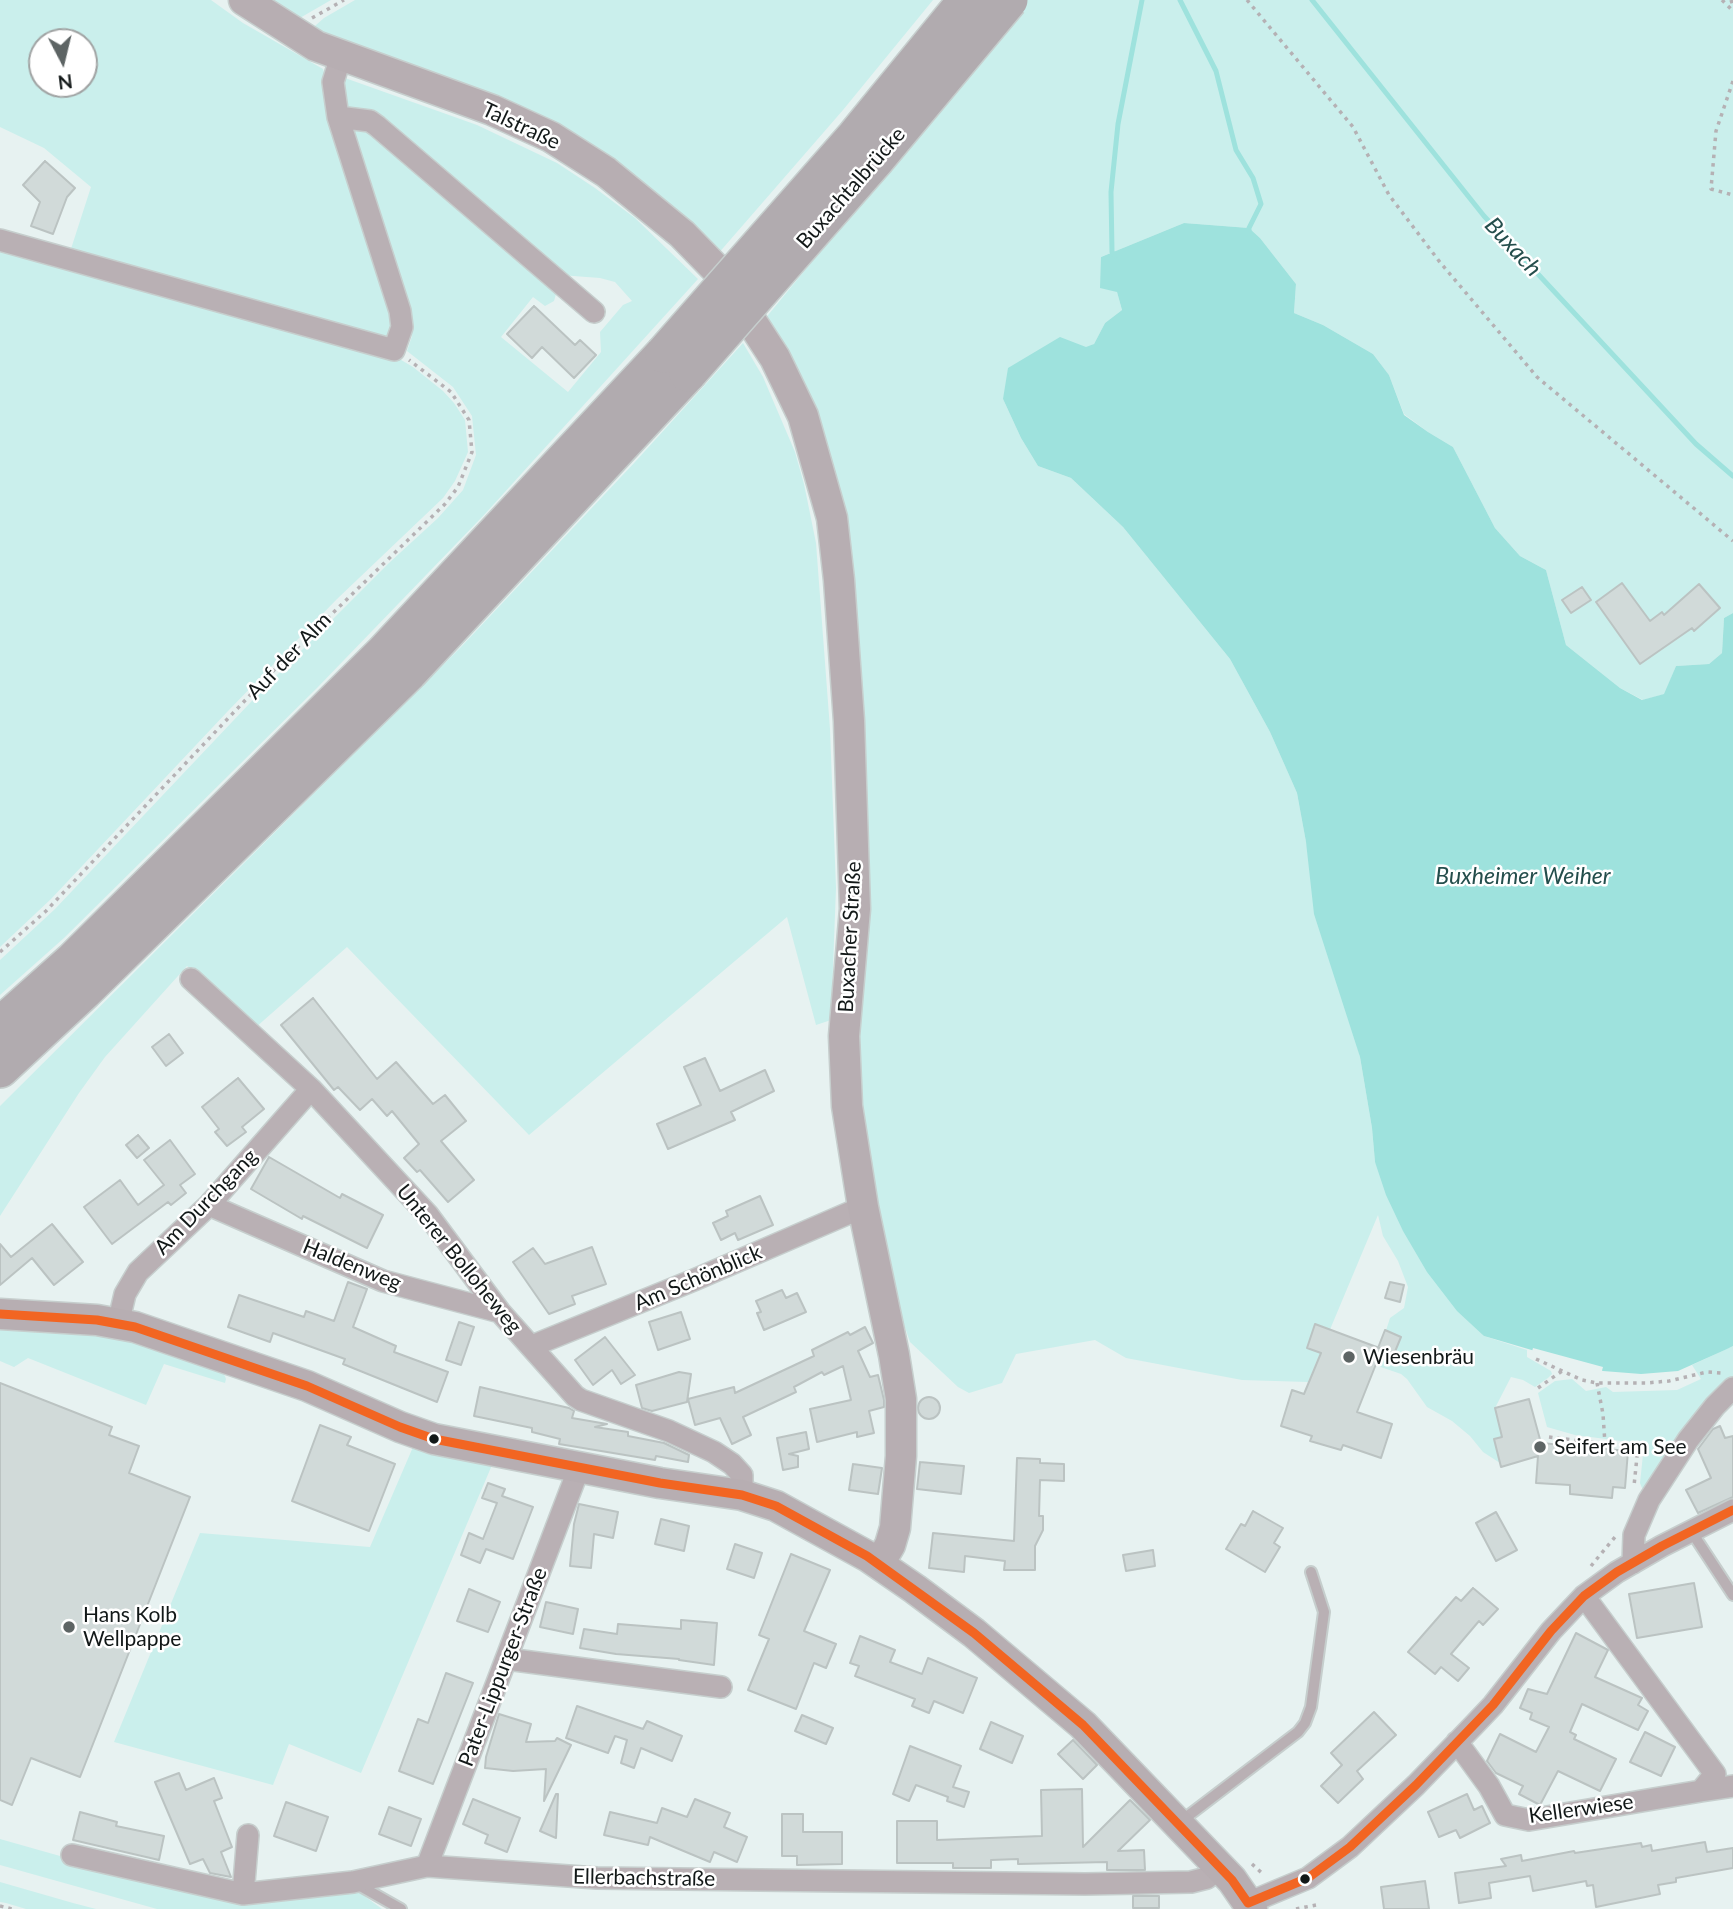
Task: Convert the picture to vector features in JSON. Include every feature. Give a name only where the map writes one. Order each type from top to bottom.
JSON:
[{"type":"highway","name":"Buxachtalbrücke","points":[[676,363],[855,137],[968,0]]},
{"type":"highway","name":"Buxachtalbrücke","points":[[676,363],[877,158],[1009,0]]},
{"type":"highway","points":[[0,1027],[74,960],[676,363]]},
{"type":"highway","points":[[0,1069],[84,991],[409,672],[676,363]]},
{"type":"street","name":"Talstraße","points":[[244,0],[316,46],[492,110],[551,137],[606,172],[682,234],[720,273],[751,320]]},
{"type":"street","points":[[0,240],[394,350],[402,327],[400,311],[338,117],[333,82],[341,56]]},
{"type":"street","points":[[338,117],[370,121],[377,126],[594,312]]},
{"type":"street","name":"Buxacher Straße","points":[[751,320],[781,368],[803,416],[827,498],[835,545],[848,708],[855,845],[855,909],[844,1036],[847,1106],[863,1207],[901,1399],[901,1456],[895,1528],[890,1545],[879,1564]]},
{"type":"street","name":"Unterer Bolloheweg","points":[[191,979],[311,1089],[428,1215],[500,1312],[562,1383],[581,1400],[669,1431],[714,1452],[732,1464],[742,1475],[742,1495]]},
{"type":"street","name":"Am Durchgang","points":[[118,1324],[125,1294],[138,1272],[209,1205],[311,1089]]},
{"type":"street","name":"Haldenweg","points":[[209,1205],[383,1281],[500,1312]]},
{"type":"street","name":"Am Schönblick","points":[[532,1346],[863,1207]]},
{"type":"street","points":[[0,1314],[97,1320],[118,1324],[157,1334],[307,1386],[426,1437],[579,1468],[742,1495],[766,1502],[879,1564],[974,1633],[1083,1725],[1177,1824],[1231,1863],[1253,1904],[1308,1878],[1336,1859],[1403,1797],[1493,1705],[1551,1631],[1584,1596],[1633,1563],[1733,1510]]},
{"type":"street","points":[[1633,1563],[1634,1535],[1648,1500],[1714,1406],[1728,1381]]},
{"type":"street","name":"Pater-Lippurger-Straße","points":[[427,1866],[579,1468]]},
{"type":"street","points":[[1584,1596],[1715,1774],[1701,1791]]},
{"type":"street","points":[[507,1659],[721,1688]]},
{"type":"street","name":"Kellerwiese","points":[[1457,1742],[1489,1786],[1505,1815],[1529,1820],[1733,1786]]},
{"type":"street","points":[[243,1894],[248,1835]]},
{"type":"street","name":"Ellerbachstraße","points":[[72,1855],[243,1894],[353,1882],[427,1866],[597,1878],[1085,1884],[1191,1882],[1207,1878],[1231,1863]]},
{"type":"lane","points":[[1691,1531],[1733,1595]]},
{"type":"lane","points":[[1177,1824],[1298,1732],[1306,1723],[1311,1707],[1324,1612],[1311,1572]]},
{"type":"lane","points":[[353,1882],[401,1909]]},
{"type":"path","points":[[293,33],[309,20],[344,0]]},
{"type":"path","points":[[1247,0],[1353,127],[1389,195],[1537,377],[1733,541]]},
{"type":"path","points":[[1722,0],[1733,11]]},
{"type":"path","points":[[1731,0],[1733,6]]},
{"type":"path","points":[[1733,81],[1716,131],[1711,190],[1733,195]]},
{"type":"path","name":"Auf der Alm","points":[[0,953],[70,886],[234,712],[331,613],[445,504],[458,488],[472,452],[469,419],[451,392],[394,350]]},
{"type":"path","points":[[1536,1359],[1582,1380],[1597,1383],[1669,1381],[1707,1372],[1728,1381]]},
{"type":"path","points":[[1538,1388],[1562,1371]]},
{"type":"path","points":[[1597,1383],[1604,1414],[1605,1444]]},
{"type":"path","points":[[1549,1437],[1638,1447],[1633,1491]]},
{"type":"path","points":[[1231,1863],[1263,1872],[1253,1904]]},
{"type":"path","points":[[1296,1909],[1316,1905]]},
{"type":"path","points":[[0,1906],[12,1909]]},
{"type":"shaded area","points":[[0,0],[211,0],[243,23],[323,69],[396,314],[390,334],[383,339],[69,255],[91,187],[44,148],[0,127]]},
{"type":"shaded area","points":[[260,0],[331,0],[293,22]]},
{"type":"shaded area","points":[[355,0],[933,0],[843,110],[717,255],[675,214],[308,32],[324,18]]},
{"type":"shaded area","points":[[1027,0],[1733,0],[1733,613],[1724,618],[1722,653],[1709,664],[1676,666],[1665,694],[1643,700],[1620,688],[1566,645],[1546,570],[1520,556],[1495,528],[1453,447],[1404,414],[1389,375],[1373,354],[1323,325],[1294,313],[1296,284],[1249,228],[1184,223],[1101,257],[1122,310],[1105,323],[1094,344],[1003,399],[1021,438],[1038,466],[1071,478],[1123,527],[1230,659],[1270,732],[1297,793],[1306,842],[1360,1057],[1375,1162],[1484,1336],[1527,1350],[1527,1357],[1552,1374],[1535,1387],[1511,1377],[1495,1408],[1502,1437],[1494,1439],[1500,1463],[1483,1452],[1470,1436],[1452,1421],[1427,1407],[1401,1374],[1375,1365],[1390,1318],[1404,1308],[1408,1287],[1398,1261],[1383,1236],[1378,1215],[1308,1382],[1242,1380],[1126,1358],[1095,1340],[1016,1354],[1002,1383],[969,1393],[958,1387],[910,1342],[901,1316],[859,1125],[852,595],[764,320]]},
{"type":"shaded area","points":[[345,78],[477,125],[557,163],[635,218],[698,279],[484,515],[317,688],[64,938],[0,995],[0,960],[55,909],[267,685],[438,518],[463,490],[476,455],[472,416],[453,387],[407,351],[412,336],[404,303],[350,128],[373,130],[535,270],[535,276],[551,287],[556,294],[554,301],[545,306],[533,297],[501,337],[568,392],[601,352],[600,332],[623,305],[632,301],[615,282],[560,275],[345,107],[340,95]]},
{"type":"shaded area","points":[[0,244],[391,354],[413,367],[454,403],[465,420],[468,452],[455,481],[443,498],[337,599],[51,899],[0,947]]},
{"type":"shaded area","points":[[743,343],[763,377],[795,452],[816,543],[830,729],[836,888],[831,1020],[816,1025],[787,917],[529,1135],[347,947],[255,1028],[187,966],[105,1057],[0,1216],[0,1106],[460,648]]},
{"type":"shaded area","points":[[0,1327],[41,1333],[111,1334],[221,1366],[226,1379],[225,1383],[164,1364],[146,1405],[28,1358],[14,1367],[0,1361]]},
{"type":"shaded area","points":[[1733,1346],[1733,1376],[1712,1396],[1646,1488],[1642,1488],[1640,1483],[1644,1445],[1641,1441],[1575,1435],[1547,1427],[1538,1393],[1555,1381],[1572,1379],[1586,1391],[1606,1387],[1613,1392],[1677,1390],[1701,1379],[1692,1365]]},
{"type":"shaded area","points":[[413,1447],[492,1465],[361,1773],[289,1744],[273,1785],[114,1742],[200,1533],[370,1547]]},
{"type":"shaded area","points":[[0,1839],[120,1873],[355,1889],[382,1909],[157,1909],[0,1865]]},
{"type":"shaded area","points":[[0,1882],[96,1909],[26,1909],[0,1902]]},
{"type":"water","name":"Buxheimer Weiher","points":[[1184,223],[1249,228],[1296,284],[1294,313],[1323,325],[1373,354],[1389,375],[1404,415],[1453,447],[1495,528],[1520,556],[1546,570],[1566,645],[1620,688],[1642,700],[1664,694],[1676,666],[1709,664],[1722,653],[1724,618],[1733,613],[1733,1346],[1727,1349],[1678,1371],[1641,1374],[1603,1371],[1484,1336],[1457,1311],[1427,1272],[1403,1231],[1386,1195],[1375,1162],[1360,1057],[1314,914],[1297,793],[1270,732],[1230,659],[1123,527],[1071,478],[1038,466],[1021,438],[1003,399],[1008,368],[1060,337],[1086,347],[1094,344],[1105,323],[1122,310],[1117,292],[1100,288],[1101,257]]},
{"type":"pier","points":[[1533,1348],[1603,1367],[1601,1374],[1531,1355]]},
{"type":"building","points":[[45,161],[75,188],[67,197],[53,234],[31,226],[40,202],[23,185]]},
{"type":"building","points":[[534,306],[575,345],[580,340],[596,355],[574,378],[542,347],[532,358],[507,334]]},
{"type":"building","points":[[1622,583],[1650,621],[1662,612],[1664,615],[1699,584],[1720,608],[1694,631],[1692,628],[1640,664],[1596,602]]},
{"type":"building","points":[[1582,587],[1591,600],[1571,613],[1562,600]]},
{"type":"building","points":[[313,998],[377,1079],[396,1062],[433,1104],[445,1095],[466,1121],[441,1141],[474,1180],[448,1202],[420,1170],[417,1172],[404,1158],[419,1144],[392,1111],[387,1116],[372,1099],[360,1110],[338,1087],[334,1090],[281,1025]]},
{"type":"building","points":[[169,1034],[183,1053],[166,1066],[152,1047]]},
{"type":"building","points":[[705,1058],[720,1091],[765,1070],[774,1091],[731,1112],[735,1120],[668,1149],[657,1124],[701,1105],[684,1067]]},
{"type":"building","points":[[238,1078],[264,1109],[242,1127],[246,1132],[227,1146],[215,1132],[219,1129],[202,1107]]},
{"type":"building","points":[[138,1135],[149,1148],[137,1158],[126,1145]]},
{"type":"building","points":[[170,1140],[195,1174],[180,1185],[186,1193],[171,1205],[168,1202],[112,1244],[84,1207],[120,1180],[138,1205],[164,1185],[144,1160]]},
{"type":"building","points":[[269,1157],[340,1198],[342,1194],[383,1215],[367,1248],[303,1216],[302,1219],[251,1189]]},
{"type":"building","points":[[760,1196],[773,1225],[738,1240],[735,1233],[721,1240],[713,1223],[728,1216],[726,1211]]},
{"type":"building","points":[[52,1224],[83,1262],[54,1285],[32,1258],[0,1285],[0,1244],[11,1257]]},
{"type":"building","points":[[592,1247],[606,1284],[572,1296],[575,1304],[549,1314],[513,1262],[533,1248],[545,1264]]},
{"type":"building","points":[[348,1282],[367,1289],[353,1327],[396,1346],[394,1352],[448,1372],[437,1402],[343,1364],[345,1359],[273,1333],[270,1342],[228,1327],[239,1295],[304,1317],[306,1311],[334,1321]]},
{"type":"building","points":[[1390,1282],[1404,1285],[1400,1302],[1385,1298]]},
{"type":"building","points":[[782,1290],[786,1298],[797,1293],[806,1312],[764,1330],[757,1313],[761,1312],[756,1301]]},
{"type":"building","points":[[681,1312],[690,1339],[658,1350],[649,1322]]},
{"type":"building","points":[[459,1322],[474,1327],[461,1365],[446,1360]]},
{"type":"building","points":[[1315,1324],[1382,1349],[1357,1412],[1392,1424],[1381,1458],[1343,1445],[1341,1450],[1310,1441],[1312,1436],[1281,1426],[1292,1390],[1304,1394],[1321,1353],[1307,1348]]},
{"type":"building","points":[[865,1327],[873,1343],[858,1351],[870,1377],[878,1375],[884,1400],[884,1407],[869,1411],[874,1433],[857,1437],[857,1432],[817,1442],[810,1409],[851,1400],[843,1366],[824,1375],[822,1372],[794,1387],[796,1392],[743,1417],[751,1435],[732,1444],[720,1418],[695,1425],[688,1399],[734,1387],[735,1393],[814,1356],[812,1350],[848,1332],[850,1335]]},
{"type":"building","points":[[1385,1330],[1401,1337],[1394,1354],[1378,1348]]},
{"type":"building","points":[[605,1337],[635,1375],[621,1384],[612,1370],[593,1385],[575,1360]]},
{"type":"building","points":[[679,1372],[691,1374],[687,1402],[652,1411],[642,1408],[636,1385]]},
{"type":"building","name":"Hans Kolb Wellpappe","points":[[0,1383],[112,1427],[109,1435],[139,1446],[129,1473],[190,1497],[80,1777],[31,1758],[12,1805],[0,1800]]},
{"type":"building","points":[[480,1387],[569,1408],[574,1411],[572,1418],[607,1424],[595,1427],[628,1432],[628,1436],[664,1443],[689,1455],[688,1462],[656,1456],[655,1460],[559,1444],[560,1439],[532,1432],[532,1428],[474,1416]]},
{"type":"building","points":[[929,1397],[937,1400],[940,1408],[937,1416],[929,1419],[921,1416],[918,1408],[921,1400]]},
{"type":"building","name":"Seifert am See","points":[[1529,1399],[1541,1443],[1628,1451],[1625,1488],[1613,1487],[1612,1498],[1570,1494],[1570,1485],[1536,1483],[1538,1456],[1501,1467],[1494,1439],[1502,1437],[1495,1408]]},
{"type":"building","points":[[320,1425],[351,1437],[347,1445],[395,1464],[369,1531],[292,1501]]},
{"type":"building","points":[[1720,1426],[1725,1438],[1733,1436],[1733,1497],[1698,1513],[1686,1490],[1711,1478],[1698,1449],[1713,1429]]},
{"type":"building","points":[[806,1432],[809,1449],[789,1454],[798,1456],[798,1467],[783,1470],[777,1438]]},
{"type":"building","points":[[1017,1458],[1064,1464],[1064,1481],[1040,1480],[1039,1516],[1043,1516],[1043,1530],[1035,1546],[1035,1570],[1004,1570],[1005,1561],[965,1556],[964,1572],[929,1568],[933,1533],[1014,1541]]},
{"type":"building","points":[[920,1462],[964,1466],[961,1494],[917,1489]]},
{"type":"building","points":[[853,1464],[882,1468],[878,1494],[849,1490]]},
{"type":"building","points":[[488,1483],[505,1489],[502,1496],[533,1507],[513,1559],[486,1549],[480,1563],[461,1555],[469,1533],[483,1539],[497,1503],[482,1498]]},
{"type":"building","points":[[579,1504],[618,1512],[613,1538],[594,1534],[591,1568],[570,1566]]},
{"type":"building","points":[[1253,1511],[1283,1528],[1274,1543],[1280,1547],[1265,1572],[1226,1549],[1241,1524],[1245,1526]]},
{"type":"building","points":[[1496,1512],[1517,1550],[1496,1561],[1476,1523]]},
{"type":"building","points":[[661,1519],[689,1526],[684,1551],[655,1544]]},
{"type":"building","points":[[735,1544],[762,1553],[754,1578],[727,1569]]},
{"type":"building","points":[[1153,1550],[1155,1566],[1126,1571],[1123,1555]]},
{"type":"building","points":[[791,1554],[830,1570],[804,1631],[836,1644],[826,1668],[814,1663],[796,1709],[748,1690],[769,1639],[759,1635]]},
{"type":"building","points":[[1694,1583],[1702,1627],[1637,1638],[1629,1594]]},
{"type":"building","points":[[1473,1588],[1498,1609],[1483,1625],[1479,1621],[1451,1654],[1469,1668],[1458,1681],[1441,1667],[1435,1674],[1408,1652],[1456,1597],[1461,1601]]},
{"type":"building","points":[[469,1589],[500,1602],[488,1632],[457,1621]]},
{"type":"building","points":[[546,1602],[578,1609],[573,1634],[540,1627]]},
{"type":"building","points":[[681,1620],[717,1623],[714,1665],[580,1648],[584,1629],[617,1634],[618,1624],[681,1629]]},
{"type":"building","points":[[1576,1633],[1608,1650],[1595,1677],[1642,1698],[1638,1705],[1648,1711],[1638,1730],[1582,1704],[1570,1732],[1576,1735],[1574,1739],[1616,1759],[1600,1791],[1558,1771],[1540,1805],[1519,1794],[1523,1786],[1496,1773],[1487,1761],[1500,1734],[1536,1752],[1549,1727],[1530,1719],[1532,1713],[1520,1708],[1528,1689],[1547,1694]]},
{"type":"building","points":[[860,1636],[895,1650],[890,1662],[922,1674],[928,1658],[977,1678],[963,1713],[934,1701],[929,1713],[912,1706],[915,1699],[855,1676],[859,1666],[850,1663]]},
{"type":"building","points":[[446,1673],[473,1683],[433,1784],[399,1771],[418,1719],[428,1723]]},
{"type":"building","points":[[577,1706],[643,1729],[647,1721],[682,1736],[672,1761],[641,1748],[634,1768],[621,1763],[627,1740],[615,1736],[608,1753],[566,1738]]},
{"type":"building","points":[[1374,1712],[1396,1735],[1357,1771],[1363,1779],[1338,1803],[1321,1786],[1342,1765],[1331,1753]]},
{"type":"building","points":[[499,1714],[531,1724],[526,1742],[555,1741],[557,1738],[571,1745],[544,1801],[546,1769],[513,1771],[485,1768]]},
{"type":"building","points":[[802,1715],[833,1728],[826,1744],[795,1731]]},
{"type":"building","points":[[991,1722],[1023,1736],[1012,1763],[980,1749]]},
{"type":"building","points":[[1645,1732],[1675,1747],[1661,1776],[1630,1762]]},
{"type":"building","points":[[1073,1740],[1097,1765],[1083,1779],[1058,1754]]},
{"type":"building","points":[[910,1746],[961,1766],[953,1787],[969,1792],[964,1807],[947,1801],[948,1797],[916,1785],[909,1801],[893,1794]]},
{"type":"building","points":[[179,1773],[186,1790],[214,1778],[222,1798],[214,1801],[232,1847],[221,1852],[231,1877],[210,1873],[203,1859],[190,1864],[155,1782]]},
{"type":"building","points":[[1082,1789],[1083,1847],[1130,1800],[1150,1820],[1118,1851],[1144,1850],[1145,1870],[1107,1870],[1107,1862],[1018,1864],[1018,1859],[991,1860],[991,1868],[953,1868],[953,1863],[897,1863],[897,1821],[937,1821],[937,1840],[1042,1836],[1041,1790]]},
{"type":"building","points":[[558,1794],[556,1838],[540,1831]]},
{"type":"building","points":[[1467,1794],[1474,1810],[1482,1806],[1490,1823],[1460,1838],[1456,1830],[1439,1837],[1428,1812]]},
{"type":"building","points":[[473,1799],[520,1818],[507,1852],[485,1843],[488,1835],[463,1824]]},
{"type":"building","points":[[695,1799],[730,1813],[724,1827],[747,1837],[737,1862],[714,1852],[710,1862],[650,1837],[648,1845],[604,1835],[610,1812],[657,1823],[662,1808],[687,1817]]},
{"type":"building","points":[[286,1802],[328,1817],[316,1851],[274,1836]]},
{"type":"building","points":[[389,1807],[421,1819],[411,1846],[379,1834]]},
{"type":"building","points":[[80,1812],[117,1822],[116,1826],[164,1836],[159,1860],[73,1840]]},
{"type":"building","points":[[782,1814],[803,1814],[803,1832],[842,1832],[842,1864],[797,1865],[797,1856],[782,1856]]},
{"type":"building","points":[[1705,1842],[1707,1852],[1733,1848],[1733,1868],[1676,1878],[1676,1882],[1658,1885],[1660,1894],[1596,1907],[1593,1885],[1587,1886],[1586,1881],[1533,1891],[1530,1876],[1489,1883],[1491,1898],[1459,1903],[1455,1873],[1506,1866],[1501,1859],[1521,1855],[1522,1861],[1574,1851],[1575,1853],[1641,1843],[1642,1847],[1651,1845],[1652,1851]]},
{"type":"building","points":[[1425,1881],[1429,1909],[1384,1909],[1381,1887]]},
{"type":"building","points":[[1133,1896],[1159,1896],[1159,1908],[1133,1908]]},
{"type":"waterway","points":[[1115,256],[1112,252],[1111,192],[1118,124],[1142,0]]},
{"type":"waterway","points":[[1180,0],[1216,71],[1236,150],[1253,178],[1261,204],[1249,233]]},
{"type":"waterway","name":"Buxach","points":[[1312,0],[1484,216],[1696,444],[1733,476]]},
{"type":"transit line","points":[[0,1314],[97,1320],[135,1327],[307,1386],[434,1439],[660,1483],[742,1495],[776,1506],[867,1556],[974,1633],[1083,1725],[1232,1880],[1248,1903],[1308,1878],[1350,1847],[1416,1785],[1493,1705],[1551,1631],[1584,1596],[1617,1572],[1662,1546],[1733,1510]]},
{"type":"place","name":"Wiesenbräu","points":[[1349,1357]]},
{"type":"place","name":"Seifert am See","points":[[1540,1447]]},
{"type":"place","name":"Hans Kolb Wellpappe","points":[[69,1627]]}]
